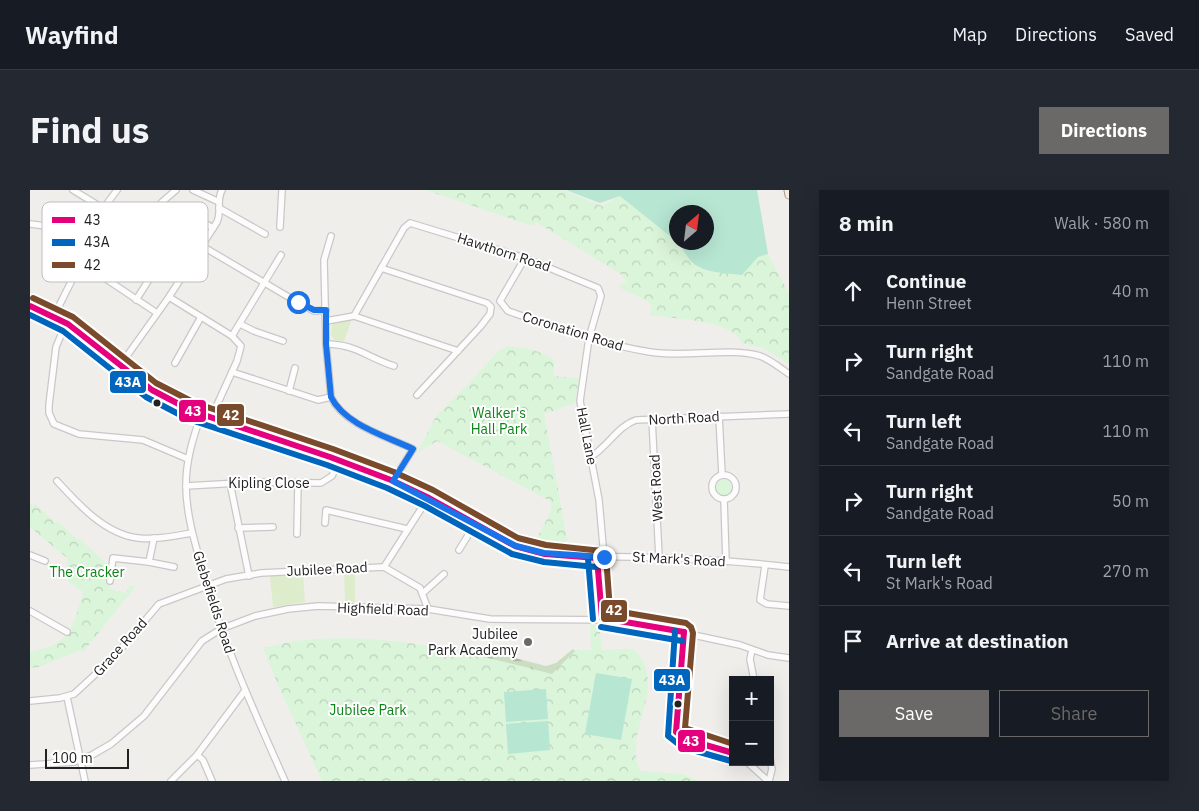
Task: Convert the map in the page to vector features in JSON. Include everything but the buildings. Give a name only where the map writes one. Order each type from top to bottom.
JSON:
[{"type":"main road","points":[[788,190],[789,195]]},
{"type":"street","points":[[73,190],[92,202]]},
{"type":"street","points":[[108,202],[117,190]]},
{"type":"street","points":[[162,202],[176,190]]},
{"type":"street","points":[[193,190],[217,201]]},
{"type":"street","points":[[208,236],[219,216],[217,201],[222,190]]},
{"type":"street","points":[[280,227],[282,190]]},
{"type":"street","points":[[219,208],[265,234]]},
{"type":"street","name":"Hawthorn Road","points":[[381,268],[408,224],[415,223],[525,258],[598,288]]},
{"type":"street","points":[[208,225],[213,228]]},
{"type":"street","points":[[331,236],[324,260],[326,344],[331,397],[340,410],[349,418],[413,449],[393,481]]},
{"type":"street","points":[[208,250],[263,283],[314,310],[326,310]]},
{"type":"street","points":[[232,336],[281,255]]},
{"type":"street","name":"Coronation Road","points":[[525,258],[500,301],[508,311],[589,338],[665,354],[752,354],[769,360],[789,374]]},
{"type":"street","points":[[354,316],[381,268],[487,303],[491,307],[490,314],[417,395]]},
{"type":"street","points":[[54,316],[71,282]]},
{"type":"street","points":[[111,282],[157,313]]},
{"type":"street","points":[[136,300],[147,282]]},
{"type":"street","points":[[119,366],[178,282]]},
{"type":"street","name":"Hall Lane","points":[[598,288],[601,296],[589,338],[580,401],[592,456],[601,557],[602,618]]},
{"type":"street","points":[[169,297],[232,336],[241,346],[240,353],[211,418]]},
{"type":"street","name":"St Mark's Road","points":[[30,306],[66,323],[148,388],[201,415],[339,460],[393,481],[516,546],[544,553],[601,557],[659,557],[789,567]]},
{"type":"street","points":[[326,321],[354,316],[458,351]]},
{"type":"street","points":[[175,363],[201,317]]},
{"type":"street","points":[[66,323],[56,347],[49,405],[49,413],[54,424],[78,434],[143,440],[188,459]]},
{"type":"street","points":[[240,324],[283,341]]},
{"type":"street","points":[[326,344],[343,344],[356,348],[379,362],[394,366]]},
{"type":"street","points":[[289,391],[295,368]]},
{"type":"street","points":[[232,372],[318,400],[331,397]]},
{"type":"street","name":"North Road","points":[[592,456],[605,447],[628,423],[652,419],[789,414]]},
{"type":"street","name":"Glebefields Road","points":[[201,415],[188,459],[186,486],[192,533],[221,629],[244,692],[285,781]]},
{"type":"street","points":[[719,416],[722,475]]},
{"type":"street","name":"West Road","points":[[652,419],[659,557]]},
{"type":"street","name":"Kipling Close","points":[[186,486],[230,482],[325,482],[332,476],[339,460]]},
{"type":"street","points":[[722,475],[731,478],[736,486],[733,496],[724,500],[718,499],[711,489],[712,482],[722,475]]},
{"type":"street","points":[[57,481],[78,505],[118,532],[136,538],[154,538],[192,533]]},
{"type":"street","points":[[230,482],[249,576]]},
{"type":"street","points":[[297,534],[298,483]]},
{"type":"street","points":[[384,567],[428,498]]},
{"type":"street","points":[[724,500],[726,561]]},
{"type":"street","points":[[325,523],[326,510],[407,529]]},
{"type":"street","points":[[459,550],[475,524]]},
{"type":"street","points":[[238,528],[273,527]]},
{"type":"street","points":[[149,562],[154,538]]},
{"type":"street","points":[[30,555],[45,561]]},
{"type":"street","points":[[110,581],[114,558],[174,567]]},
{"type":"street","points":[[765,566],[760,600],[767,604],[789,606]]},
{"type":"street","name":"Jubilee Road","points":[[207,585],[261,573],[384,567],[424,592]]},
{"type":"street","points":[[428,609],[424,592],[444,574]]},
{"type":"street","name":"Grace Road","points":[[30,701],[67,697],[82,688],[114,657],[159,604],[207,585]]},
{"type":"street","name":"Highfield Road","points":[[30,765],[69,762],[80,759],[111,744],[137,724],[196,647],[221,629],[255,616],[288,609],[318,606],[428,609],[490,620],[602,618],[624,620],[684,632],[768,656],[789,658]]},
{"type":"street","points":[[30,611],[67,632]]},
{"type":"street","points":[[684,632],[676,732],[685,739],[729,752]]},
{"type":"street","points":[[752,650],[750,659],[753,676]]},
{"type":"street","points":[[171,781],[197,755],[244,692]]},
{"type":"street","points":[[67,697],[85,781]]},
{"type":"street","points":[[197,755],[203,760],[212,781]]},
{"type":"street","points":[[752,766],[769,781],[771,766]]},
{"type":"green space","points":[[426,190],[563,190],[602,206],[620,196],[757,190],[768,254],[789,293],[789,364],[763,348],[742,343],[737,335],[727,329],[702,322],[650,315],[652,307],[647,301],[618,287],[626,282],[622,275],[536,222],[532,226]]},
{"type":"green space","points":[[566,190],[757,190],[768,254],[758,257],[742,275],[702,268],[692,262],[683,250],[714,250],[714,205],[669,205],[669,235],[620,196],[600,203]]},
{"type":"green space","points":[[352,319],[344,341],[335,340],[331,335],[332,325],[337,321]]},
{"type":"green space","name":"Walker's Hall Park","points":[[509,346],[534,350],[550,358],[555,362],[553,376],[579,378],[575,403],[544,414],[569,549],[534,544],[552,509],[550,501],[437,441],[417,453],[435,418],[501,349]]},
{"type":"green space","points":[[719,479],[727,479],[732,484],[730,495],[719,497],[714,492],[714,484]]},
{"type":"green space","name":"The Cracker","points":[[30,503],[33,506],[35,504],[56,523],[58,522],[78,540],[80,539],[107,564],[110,569],[110,589],[127,593],[129,585],[136,586],[83,652],[80,650],[39,667],[30,668],[30,652],[44,649],[62,639],[73,625],[83,592],[68,581],[67,558],[30,527]]},
{"type":"green space","points":[[344,571],[355,571],[355,602],[345,602]]},
{"type":"green space","points":[[303,574],[305,602],[273,607],[270,576]]},
{"type":"green space","name":"Jubilee Park","points":[[599,624],[602,650],[626,649],[634,651],[638,653],[647,672],[646,701],[636,744],[636,758],[641,771],[683,774],[699,781],[322,781],[263,648],[299,641],[336,638],[368,639],[429,646],[552,674],[576,650],[591,650],[590,625]]},
{"type":"green space","points":[[471,647],[546,666],[556,663],[573,649],[578,653],[551,677],[468,656]]},
{"type":"green space","points":[[596,673],[632,679],[621,740],[585,734]]},
{"type":"green space","points":[[546,689],[548,719],[506,722],[504,692]]},
{"type":"green space","points":[[548,721],[550,750],[508,754],[506,724]]},
{"type":"transit line","name":"42","points":[[33,298],[73,317],[156,383],[195,403],[333,449],[394,472],[433,490],[518,538],[546,545],[602,551],[606,556],[610,610],[686,623],[691,627],[693,633],[685,728],[729,743]]},
{"type":"transit line","name":"43","points":[[30,306],[68,324],[152,390],[192,411],[330,457],[391,480],[429,498],[515,546],[545,554],[597,558]]},
{"type":"transit line","name":"43A","points":[[30,315],[63,331],[146,397],[188,419],[327,465],[387,488],[425,506],[512,554],[544,562],[596,567]]},
{"type":"transit line","name":"43","points":[[597,558],[602,618]]},
{"type":"transit line","name":"43A","points":[[588,559],[593,619]]},
{"type":"transit line","name":"43","points":[[602,618],[684,632]]},
{"type":"transit line","name":"43A","points":[[601,627],[682,641]]},
{"type":"transit line","name":"43A","points":[[675,631],[668,736],[682,747],[729,760]]},
{"type":"transit line","name":"43","points":[[684,632],[676,732],[685,739],[729,752]]},
{"type":"place","name":"Jubilee Park Academy","points":[[528,642]]},
{"type":"route","points":[[298,302],[314,310],[326,310],[326,344],[331,397],[335,404],[349,418],[413,449],[393,481],[410,488],[516,546],[544,553],[579,557],[604,557]]}]
